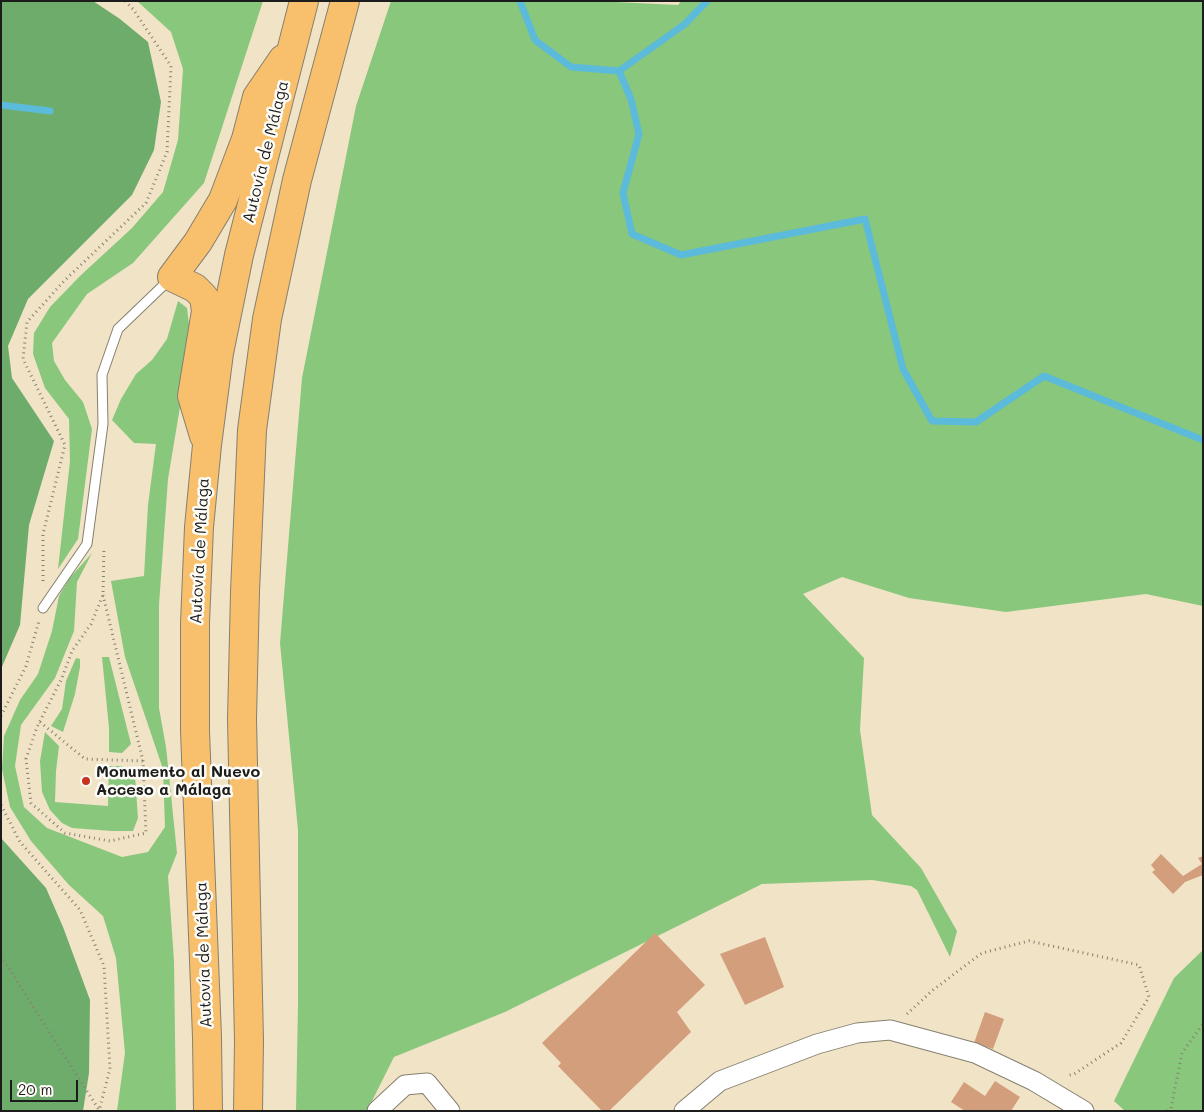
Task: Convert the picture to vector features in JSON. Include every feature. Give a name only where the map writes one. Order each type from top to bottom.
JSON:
[{"type":"highway","name":"Autovía de Málaga","points":[[208,1111],[208,1037],[195,730],[198,556],[207,445],[218,353],[239,255],[304,1]]},
{"type":"highway","points":[[248,1111],[249,1041],[242,719],[244,592],[252,430],[267,319],[297,180],[345,1]]},
{"type":"highway","points":[[207,445],[192,396],[206,311],[204,297],[195,288],[172,277],[198,242],[223,200],[246,140],[257,97],[293,44]]},
{"type":"street","points":[[684,1111],[720,1081],[817,1044],[857,1033],[890,1030],[975,1052],[1034,1081],[1084,1111]]},
{"type":"street","points":[[377,1111],[405,1085],[427,1083],[450,1111]]},
{"type":"lane","points":[[43,608],[87,544],[103,424],[102,375],[118,329],[172,277]]},
{"type":"path","points":[[1,716],[26,666],[43,608],[43,534],[65,445],[23,359],[27,322],[65,280],[146,203],[167,152],[171,66],[133,9],[125,1]]},
{"type":"path","points":[[87,544],[104,544],[103,595],[143,761],[146,833],[110,841],[65,833],[31,804],[26,759],[40,722],[62,678],[72,651],[91,624],[103,595]]},
{"type":"path","points":[[40,722],[85,759],[143,761]]},
{"type":"path","points":[[1,805],[20,842],[80,910],[104,966],[110,1069],[99,1111]]},
{"type":"path","points":[[890,1030],[933,990],[982,953],[1029,941],[1139,965],[1149,997],[1121,1044],[1074,1074],[1034,1081]]},
{"type":"path","points":[[1,956],[99,1111]]},
{"type":"path","points":[[1168,1111],[1182,1053],[1203,1024]]},
{"type":"green space","points":[[1,1],[93,1],[120,19],[148,42],[161,102],[154,150],[132,195],[28,299],[8,346],[12,378],[54,441],[29,525],[20,625],[1,669]]},
{"type":"green space","points":[[137,1],[263,1],[204,183],[133,263],[87,294],[52,343],[54,361],[65,380],[83,402],[92,429],[78,539],[58,569],[70,461],[69,419],[45,388],[33,354],[34,333],[50,307],[80,276],[132,228],[163,192],[178,140],[183,69],[171,32]]},
{"type":"green space","points":[[391,1],[594,1],[678,5],[681,1],[1203,1],[1203,606],[1146,594],[1006,612],[909,598],[842,577],[803,594],[864,658],[860,730],[872,815],[921,868],[957,931],[950,957],[917,890],[911,886],[872,880],[762,884],[505,1012],[394,1057],[367,1111],[296,1111],[298,830],[280,643],[302,378],[356,106]]},
{"type":"green space","points":[[178,301],[187,308],[191,341],[168,479],[159,605],[159,708],[166,747],[177,853],[168,876],[174,961],[176,1111],[117,1111],[125,1053],[116,958],[103,916],[69,885],[31,841],[10,807],[2,769],[4,736],[20,700],[38,674],[52,631],[59,596],[69,579],[92,553],[77,582],[74,631],[55,678],[21,725],[15,766],[24,807],[47,828],[122,857],[148,852],[165,827],[163,769],[125,657],[111,581],[144,576],[148,505],[156,444],[134,443],[112,420],[121,399],[136,374],[152,360],[167,339]]},
{"type":"green space","points":[[102,657],[109,657],[131,744],[122,753],[109,752],[109,728]]},
{"type":"green space","points":[[76,658],[80,659],[80,667],[75,694],[63,732],[51,726],[62,709],[66,681]]},
{"type":"green space","points":[[45,732],[59,746],[55,802],[108,806],[109,766],[122,766],[135,776],[138,818],[133,831],[72,828],[62,823],[50,810],[42,792],[40,761]]},
{"type":"green space","points":[[1,838],[46,888],[63,927],[90,1000],[89,1073],[83,1111],[1,1111]]},
{"type":"green space","points":[[1203,950],[1203,1111],[1125,1111],[1114,1101],[1174,978]]},
{"type":"building","points":[[1161,854],[1183,876],[1202,864],[1198,858],[1203,856],[1203,875],[1185,882],[1173,894],[1152,872],[1155,870],[1151,865]]},
{"type":"building","points":[[655,933],[705,985],[677,1012],[691,1032],[609,1111],[602,1111],[558,1066],[561,1063],[542,1043]]},
{"type":"building","points":[[765,937],[784,987],[745,1005],[720,954]]},
{"type":"building","points":[[985,1012],[1004,1019],[993,1049],[974,1043]]},
{"type":"building","points":[[995,1081],[1020,1097],[1011,1111],[965,1111],[951,1102],[964,1082],[985,1096]]},
{"type":"waterway","points":[[520,1],[535,40],[571,67],[619,71],[631,99],[639,134],[623,193],[632,234],[681,255],[865,219],[903,369],[932,421],[976,422],[1044,376],[1203,440]]},
{"type":"waterway","points":[[619,71],[685,24],[707,1]]},
{"type":"waterway","points":[[1,105],[50,111]]},
{"type":"place","name":"Monumento al Nuevo Acceso a Málaga","points":[[86,781]]}]
